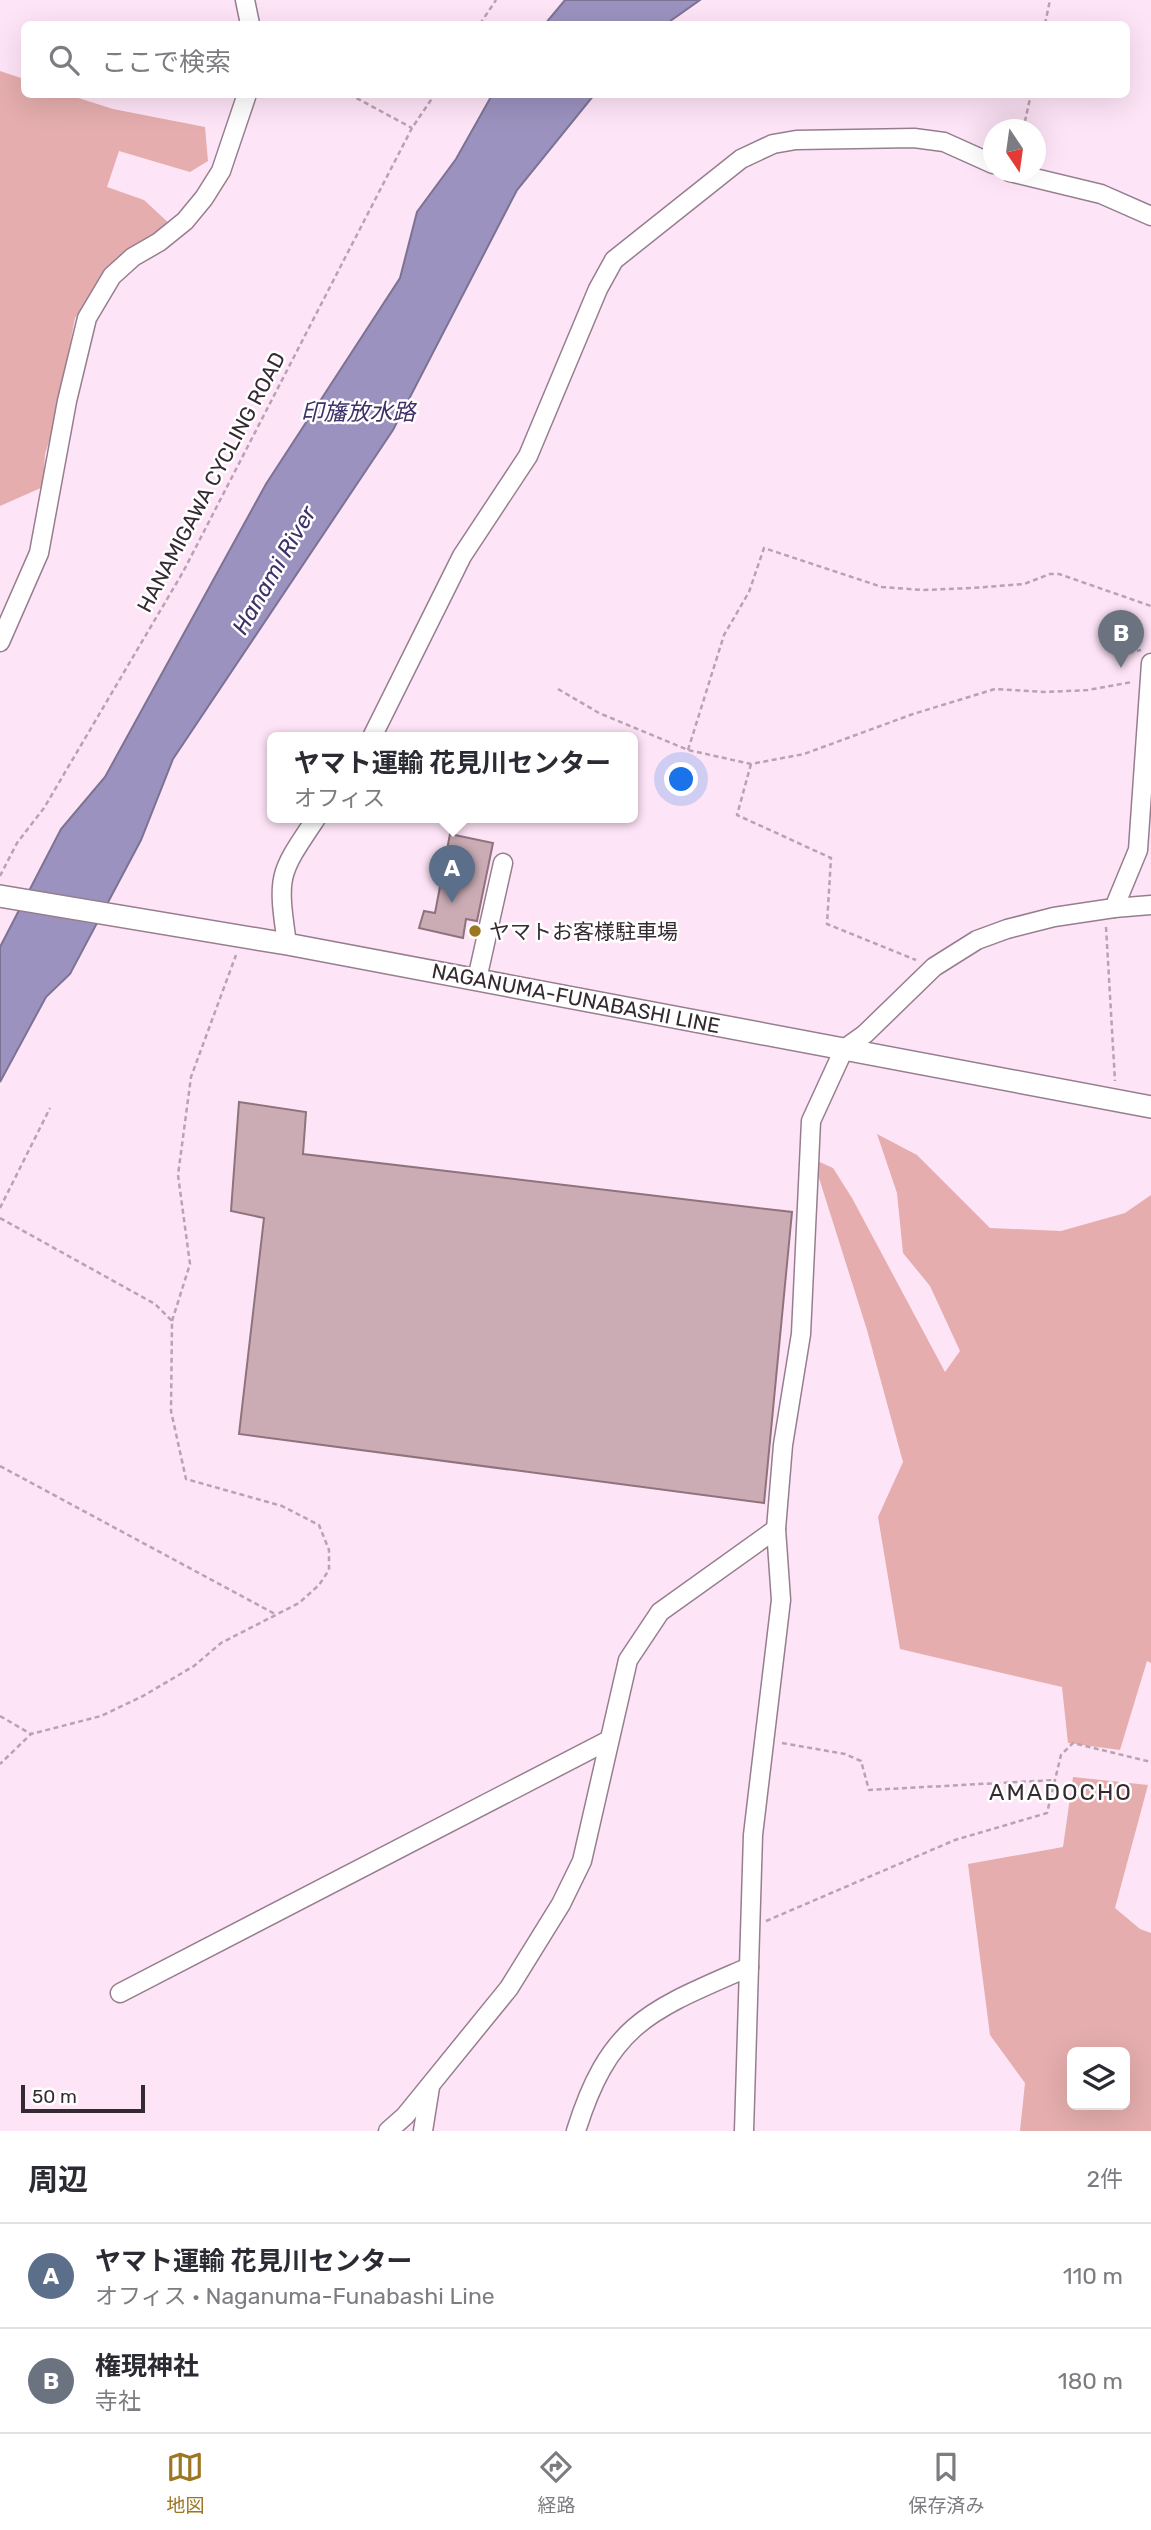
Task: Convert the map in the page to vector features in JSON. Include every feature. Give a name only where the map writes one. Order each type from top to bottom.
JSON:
[{"type":"main road","name":"NAGANUMA-FUNABASHI LINE","points":[[0,897],[287,944],[1151,1107]]},
{"type":"street","points":[[245,0],[249,21]]},
{"type":"street","points":[[0,642],[39,553],[67,401],[87,318],[112,276],[133,257],[159,242],[185,221],[204,198],[221,171],[246,98]]},
{"type":"street","points":[[374,732],[462,556],[528,456],[598,289],[614,260],[741,159],[773,144],[796,140],[914,138],[944,142],[983,160]]},
{"type":"street","points":[[1046,181],[1101,194],[1151,216]]},
{"type":"street","points":[[1110,909],[1138,850],[1149,661]]},
{"type":"street","points":[[287,944],[280,886],[285,865],[313,823]]},
{"type":"street","points":[[477,979],[503,863]]},
{"type":"street","points":[[744,2131],[753,1835],[781,1600],[776,1529],[783,1445],[801,1334],[811,1121],[844,1049],[865,1034],[934,967],[977,940],[1007,929],[1110,909],[1151,905]]},
{"type":"street","points":[[388,2131],[405,2116],[509,1988],[561,1904],[582,1861],[628,1660],[660,1612],[776,1529]]},
{"type":"street","points":[[120,1993],[609,1740]]},
{"type":"street","points":[[576,2131],[589,2090],[615,2045],[661,2006],[749,1967]]},
{"type":"street","points":[[423,2131],[430,2083]]},
{"type":"path","points":[[482,21],[496,0]]},
{"type":"path","points":[[1046,21],[1050,0]]},
{"type":"path","points":[[356,98],[412,128]]},
{"type":"path","name":"HANAMIGAWA CYCLING ROAD","points":[[0,876],[17,843],[44,808],[183,572],[412,128],[432,98]]},
{"type":"path","points":[[1025,119],[1030,98]]},
{"type":"path","points":[[688,750],[724,635],[749,592],[764,548],[882,587],[972,588],[1024,584],[1049,574],[1059,574],[1151,606]]},
{"type":"path","points":[[1121,665],[1122,654],[1149,661]]},
{"type":"path","points":[[558,690],[599,713],[688,750],[751,764],[804,754],[914,714],[995,689],[1046,692],[1088,690],[1137,680]]},
{"type":"path","points":[[751,764],[737,815],[831,858],[827,924],[934,967]]},
{"type":"path","points":[[1110,909],[1116,1099]]},
{"type":"path","points":[[0,1764],[31,1734],[101,1716],[143,1696],[194,1666],[221,1643],[299,1604],[319,1585],[329,1570],[328,1550],[319,1525],[282,1506],[186,1479],[171,1411],[172,1321],[190,1264],[178,1175],[191,1077],[242,937]]},
{"type":"path","points":[[0,1208],[50,1108]]},
{"type":"path","points":[[0,1218],[155,1304],[172,1321]]},
{"type":"path","points":[[0,1466],[275,1614]]},
{"type":"path","points":[[0,1716],[31,1734]]},
{"type":"path","points":[[765,1740],[845,1755],[861,1761],[869,1790],[1055,1780]]},
{"type":"path","points":[[750,1928],[955,1840],[1047,1813],[1061,1755],[1073,1744],[1151,1762]]},
{"type":"shaded area","points":[[0,71],[21,78],[21,98],[78,98],[113,109],[205,127],[208,161],[190,172],[119,151],[107,187],[144,200],[172,226],[105,273],[75,318],[55,423],[45,454],[43,487],[0,506]]},
{"type":"shaded area","points":[[877,1134],[917,1155],[990,1228],[1061,1231],[1125,1213],[1151,1195],[1151,1663],[1147,1661],[1120,1750],[1068,1743],[1062,1687],[900,1649],[878,1517],[903,1462],[867,1330],[813,1159],[833,1168],[852,1198],[945,1372],[960,1351],[930,1286],[903,1253],[897,1193]]},
{"type":"shaded area","points":[[1073,1777],[1148,1785],[1115,1908],[1140,1929],[1151,1933],[1151,2131],[1020,2131],[1025,2083],[990,2035],[968,1864],[1063,1847]]},
{"type":"water","points":[[565,0],[700,0],[670,21],[548,21]]},
{"type":"water","name":"印旛放水路","points":[[490,98],[592,98],[517,190],[393,430],[173,759],[141,840],[70,974],[46,997],[0,1082],[0,947],[61,829],[105,777],[266,484],[400,278],[417,212],[456,159]]},
{"type":"building","points":[[450,834],[493,843],[477,921],[466,919],[463,938],[419,928],[424,911],[435,913]]},
{"type":"building","points":[[239,1102],[306,1112],[303,1154],[792,1212],[764,1503],[239,1434],[264,1218],[231,1211]]},
{"type":"place","name":"権現神社","points":[[1121,668]]},
{"type":"place","name":"ヤマト運輸 花見川センター","points":[[452,903]]},
{"type":"place","name":"ヤマトお客様駐車場","points":[[475,931]]},
{"type":"district","name":"AMADOCHO","points":[[1061,1792]]},
{"type":"water label","name":"Hanami River","points":[[274,570]]}]
